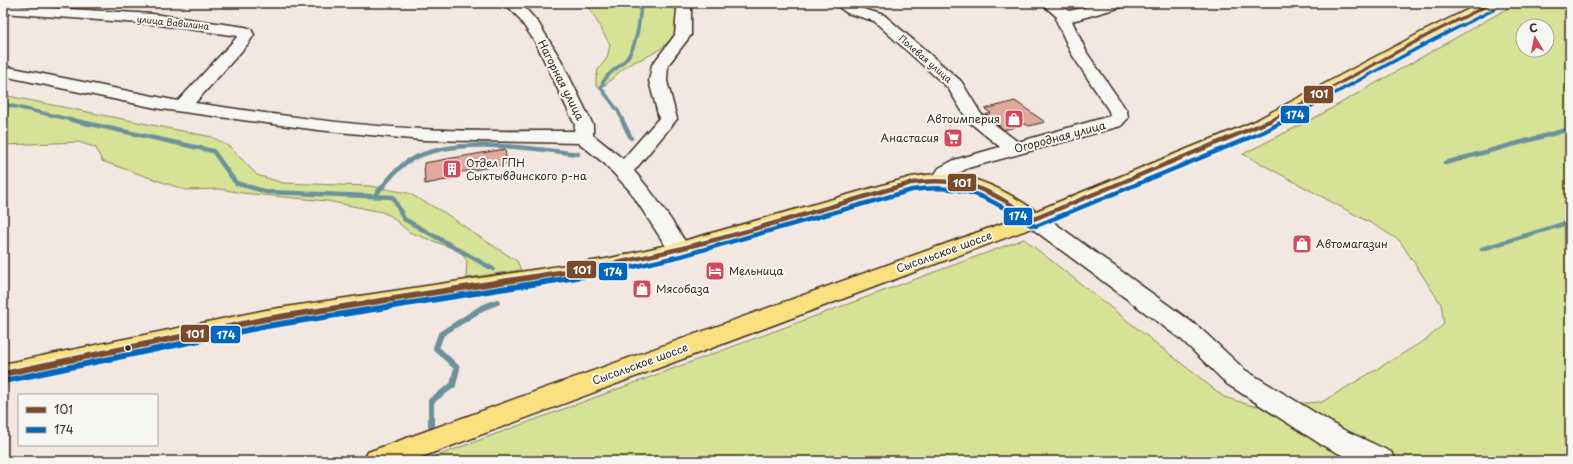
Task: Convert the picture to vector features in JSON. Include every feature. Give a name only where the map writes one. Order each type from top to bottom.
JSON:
[{"type":"main road","name":"Сысольское шоссе","points":[[378,461],[1034,219],[1260,126],[1428,35],[1492,3]]},
{"type":"main road","points":[[3,374],[266,319],[538,278],[606,266],[678,249],[911,183],[941,180],[972,184],[992,192],[1034,219]]},
{"type":"street","name":"Нагорная улица","points":[[512,3],[522,10],[548,51],[584,125],[583,137],[599,147],[624,170],[664,225],[678,249]]},
{"type":"street","points":[[624,170],[668,119],[658,81],[660,66],[683,36],[684,9],[682,3]]},
{"type":"street","name":"Полевая улица","points":[[840,3],[852,10],[879,18],[955,85],[974,117],[1014,149]]},
{"type":"street","points":[[1048,3],[1065,16],[1074,16],[1120,3]]},
{"type":"street","name":"улица Вавилина","points":[[3,9],[153,20],[245,32],[246,35],[241,42],[183,106]]},
{"type":"street","name":"Огородная улица","points":[[941,180],[946,172],[961,164],[1114,122],[1119,118],[1118,111],[1080,53],[1064,20],[1065,16]]},
{"type":"street","points":[[3,71],[52,79],[120,95],[183,106],[400,133],[583,137]]},
{"type":"street","points":[[1034,219],[1191,334],[1236,377],[1332,437],[1381,461]]},
{"type":"green space","points":[[587,3],[676,3],[679,20],[674,34],[664,46],[658,51],[627,66],[601,88],[596,86],[596,79],[598,70],[607,58],[610,45]]},
{"type":"green space","points":[[1517,3],[1570,3],[1570,461],[423,461],[1024,239],[1224,397],[1253,406],[1322,402],[1427,339],[1444,324],[1441,304],[1400,241],[1378,227],[1243,154],[1318,116]]},
{"type":"green space","points":[[3,95],[212,137],[230,147],[257,175],[283,183],[369,186],[408,193],[445,213],[517,261],[521,270],[466,278],[467,261],[460,251],[409,232],[391,216],[382,212],[327,201],[242,193],[221,189],[185,190],[102,161],[96,148],[79,142],[3,145]]},
{"type":"building","name":"Автоимперия","points":[[1015,101],[1045,122],[1029,126],[1025,124],[1004,130],[985,115],[991,113],[985,109]]},
{"type":"building","name":"Отдел ГПН Сыктывдинского р-на","points":[[505,149],[507,164],[451,174],[451,179],[425,184],[424,163]]},
{"type":"waterway","points":[[623,121],[618,111],[601,88],[605,78],[623,62],[630,53],[637,32],[641,3]]},
{"type":"waterway","points":[[3,104],[77,121]]},
{"type":"waterway","points":[[72,120],[213,151],[236,183],[267,192],[393,197],[404,219],[493,269]]},
{"type":"waterway","points":[[622,120],[631,138]]},
{"type":"waterway","points":[[1445,163],[1570,129]]},
{"type":"waterway","points":[[374,196],[403,164],[426,153],[447,148],[469,146],[514,147],[578,154]]},
{"type":"waterway","points":[[1482,249],[1570,222]]},
{"type":"waterway","points":[[431,427],[431,401],[453,385],[457,368],[436,348],[441,334],[482,308],[497,302]]},
{"type":"transit line","name":"101","points":[[3,374],[266,319],[606,266],[679,249],[911,183],[939,180],[965,183],[1001,198],[1034,219],[1260,126],[1428,35],[1492,3]]},
{"type":"transit line","name":"174","points":[[4,381],[267,326],[608,273],[681,256],[912,190],[937,187],[963,190],[987,199],[1031,225],[1036,226],[1263,132],[1431,41],[1495,9]]},
{"type":"place","name":"Автоимперия","points":[[1014,119]]},
{"type":"place","name":"Анастасия","points":[[953,138]]},
{"type":"place","name":"Отдел ГПН Сыктывдинского р-на","points":[[452,169]]},
{"type":"place","name":"Автомагазин","points":[[1302,244]]},
{"type":"place","name":"Мельница","points":[[715,271]]},
{"type":"place","name":"Мясобаза","points":[[642,289]]}]
